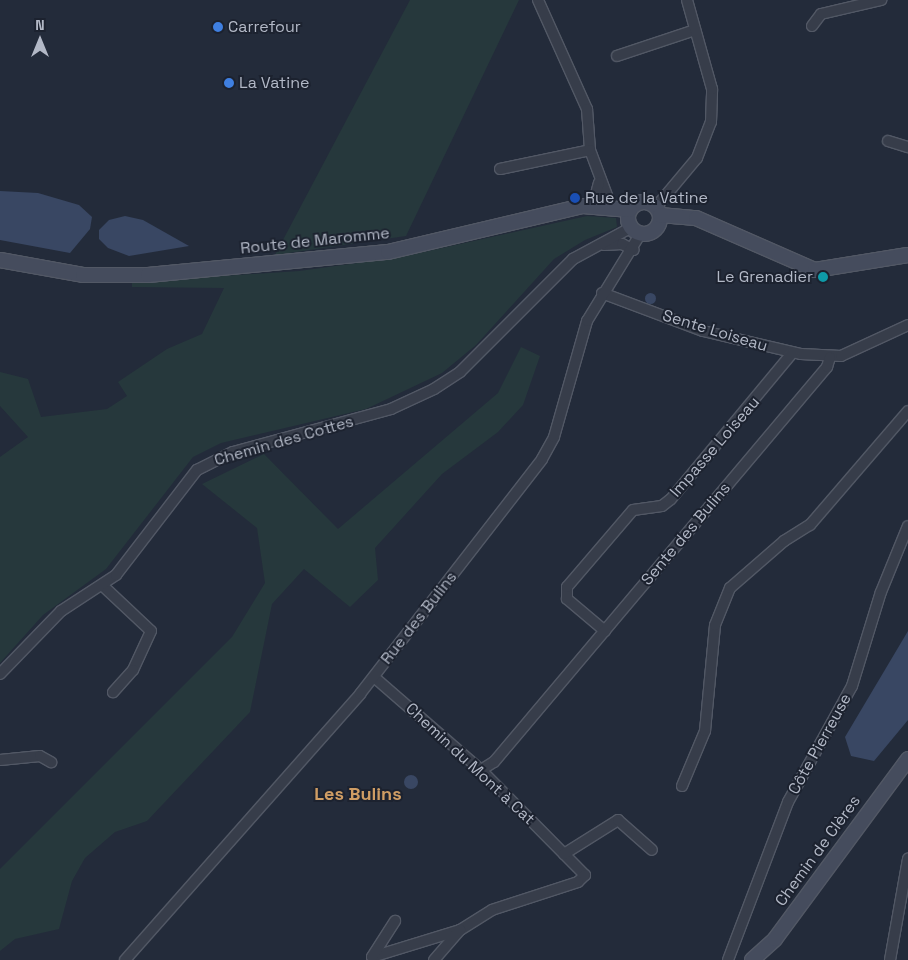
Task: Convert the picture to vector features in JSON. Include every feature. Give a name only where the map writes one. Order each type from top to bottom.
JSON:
[{"type":"street","points":[[538,0],[587,109],[590,150],[599,183],[611,206]]},
{"type":"street","points":[[687,0],[712,89],[711,122],[697,158],[658,211],[656,229],[636,230],[630,210],[642,202],[658,211],[696,218],[815,270],[908,255]]},
{"type":"street","points":[[812,26],[821,14],[881,0]]},
{"type":"street","points":[[617,56],[695,30]]},
{"type":"street","points":[[888,141],[908,147]]},
{"type":"street","points":[[500,169],[590,150]]},
{"type":"street","points":[[593,205],[599,183]]},
{"type":"street","name":"Route de Maromme","points":[[0,260],[103,277],[388,252],[593,205],[630,210]]},
{"type":"street","name":"Chemin des Cottes","points":[[0,674],[61,611],[116,575],[197,470],[233,452],[391,409],[434,388],[460,372],[573,259],[636,230]]},
{"type":"street","name":"Rue des Bulins","points":[[125,960],[374,677],[550,446],[577,349],[602,293],[634,250],[636,230]]},
{"type":"street","name":"Chemin des Cottes","points":[[598,246],[622,244],[634,250]]},
{"type":"street","name":"Sente Loiseau","points":[[602,293],[703,331],[792,353],[830,357]]},
{"type":"street","points":[[830,357],[848,354],[908,325]]},
{"type":"street","name":"Impasse Loiseau","points":[[605,631],[567,599],[567,587],[633,510],[662,506],[671,499],[792,353]]},
{"type":"street","name":"Sente des Bulins","points":[[481,770],[494,762],[605,631],[827,367],[830,357]]},
{"type":"street","points":[[682,786],[705,731],[716,625],[730,588],[784,541],[810,525],[908,412]]},
{"type":"street","name":"Côte Pierreuse","points":[[728,960],[798,783],[852,686],[881,592],[908,526]]},
{"type":"street","points":[[102,585],[151,631],[133,670],[113,692]]},
{"type":"street","name":"Chemin du Mont à Cat","points":[[374,677],[481,770],[586,875],[578,882],[492,910],[460,930]]},
{"type":"street","points":[[0,760],[40,756],[51,762]]},
{"type":"street","name":"Chemin de Clères","points":[[752,960],[775,939],[908,759]]},
{"type":"street","name":"Chemin de Clères","points":[[760,960],[788,930],[908,772]]},
{"type":"street","points":[[564,854],[618,820],[652,850]]},
{"type":"street","points":[[890,960],[908,859]]},
{"type":"street","points":[[370,959],[395,921]]},
{"type":"street","points":[[370,959],[460,930]]},
{"type":"street","points":[[434,960],[460,930]]},
{"type":"shaded area","points":[[410,0],[519,0],[406,236],[275,255]]},
{"type":"shaded area","points":[[587,216],[616,218],[617,227],[585,240],[554,259],[476,345],[442,373],[366,409],[221,443],[193,457],[106,569],[43,615],[0,663],[0,457],[28,437],[0,406],[0,372],[28,379],[41,417],[107,409],[127,396],[118,382],[167,349],[202,334],[224,288],[132,287],[132,282],[299,271],[401,257]]},
{"type":"shaded area","points":[[521,347],[540,356],[523,405],[498,432],[442,474],[375,548],[378,580],[350,607],[304,569],[272,604],[250,712],[147,821],[115,832],[85,858],[72,881],[59,929],[15,939],[0,951],[0,869],[232,637],[265,583],[257,528],[202,484],[264,454],[338,529],[498,393]]},
{"type":"water","points":[[0,191],[38,193],[79,205],[92,217],[90,229],[70,253],[0,240]]},
{"type":"water","points":[[125,216],[143,220],[189,246],[129,256],[108,248],[99,239],[99,230],[109,220]]},
{"type":"water","points":[[650,292],[656,298],[650,304],[644,298]]},
{"type":"water","points":[[908,631],[908,720],[874,761],[851,756],[845,737]]},
{"type":"water","points":[[411,775],[416,777],[418,782],[416,787],[411,789],[406,787],[404,782],[406,777]]},
{"type":"place","name":"Carrefour","points":[[218,27]]},
{"type":"place","name":"La Vatine","points":[[229,83]]},
{"type":"place","name":"Rue de la Vatine","points":[[575,198]]},
{"type":"place","name":"Le Grenadier","points":[[823,277]]},
{"type":"district","name":"Les Bulins","points":[[358,794]]}]
